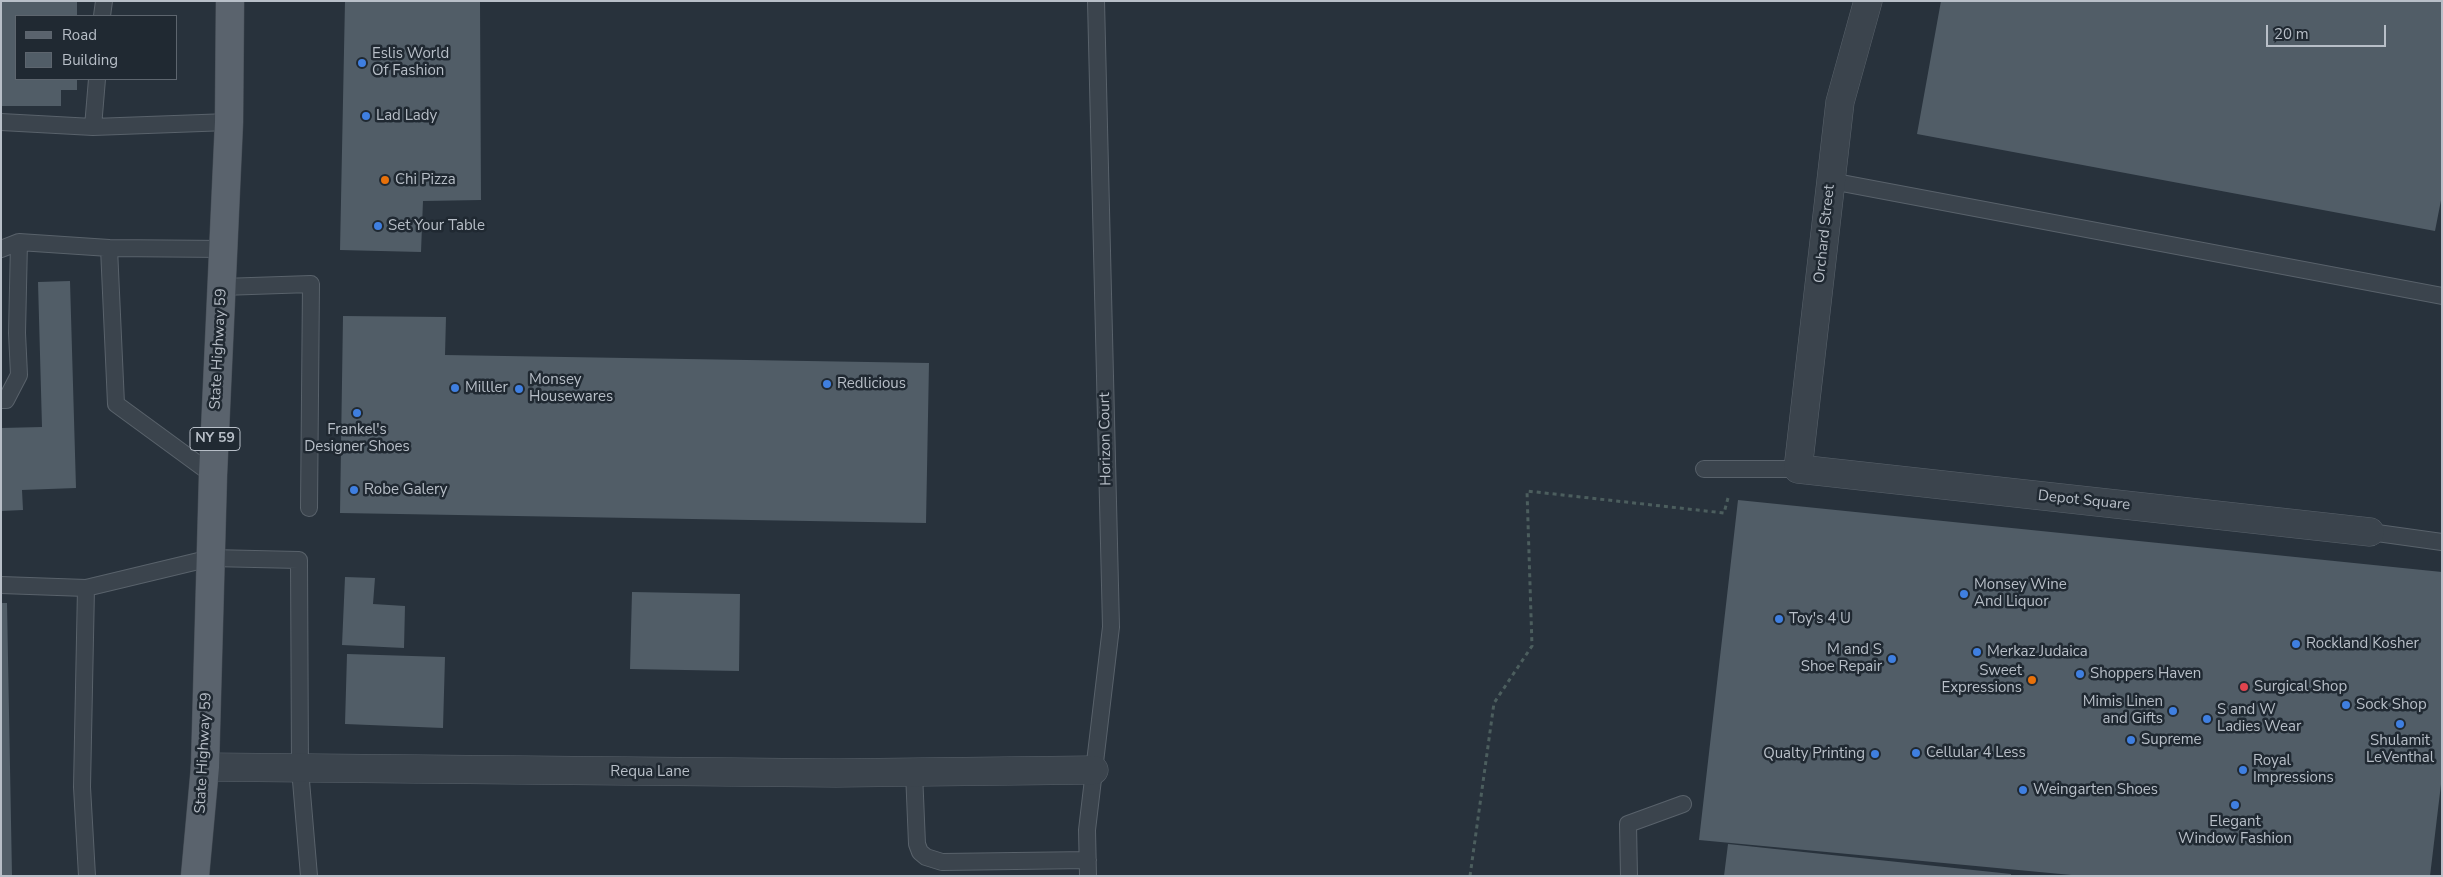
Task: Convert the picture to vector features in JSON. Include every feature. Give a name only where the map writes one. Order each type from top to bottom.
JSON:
[{"type":"main road","name":"State Highway 59","points":[[195,876],[205,767],[213,475],[229,122],[230,1]]},
{"type":"street","name":"Orchard Street","points":[[1798,469],[1840,102],[1868,1]]},
{"type":"street","name":"Depot Square","points":[[1798,469],[2370,532]]},
{"type":"street","name":"Requa Lane","points":[[205,767],[914,772],[1094,770]]},
{"type":"lane","points":[[102,15],[104,1]]},
{"type":"lane","name":"Horizon Court","points":[[1088,868],[1087,830],[1111,627],[1096,1]]},
{"type":"lane","points":[[93,128],[97,80]]},
{"type":"lane","points":[[1,122],[93,128],[229,122]]},
{"type":"lane","points":[[1831,181],[2442,296]]},
{"type":"lane","points":[[1,249],[19,242],[109,248],[224,249]]},
{"type":"lane","points":[[1,400],[6,400],[19,375],[17,333],[19,242]]},
{"type":"lane","points":[[109,248],[116,404],[213,475]]},
{"type":"lane","points":[[222,287],[311,284],[309,508]]},
{"type":"lane","points":[[1704,469],[1798,469]]},
{"type":"lane","points":[[2370,532],[2442,542]]},
{"type":"lane","points":[[1,585],[86,588],[211,558],[299,560],[300,769],[309,876]]},
{"type":"lane","points":[[86,588],[82,787],[87,876]]},
{"type":"lane","points":[[914,772],[917,844],[920,852],[926,857],[942,862],[1088,868]]},
{"type":"lane","points":[[1628,876],[1628,824],[1683,804]]},
{"type":"path","points":[[1470,876],[1494,704],[1532,646],[1527,491],[1724,513]]},
{"type":"building","points":[[1,1],[77,1],[77,15],[15,15],[15,80],[77,80],[77,90],[61,90],[61,106],[1,106]]},
{"type":"building","points":[[345,1],[480,1],[481,200],[423,201],[421,252],[340,250]]},
{"type":"building","points":[[1941,1],[2442,1],[2442,195],[2435,231],[1917,134]]},
{"type":"building","points":[[70,281],[76,488],[22,490],[23,510],[1,511],[1,428],[42,427],[38,282]]},
{"type":"building","points":[[343,316],[446,317],[445,355],[929,363],[926,523],[340,513]]},
{"type":"building","name":"Shoppers Haven","points":[[1738,500],[2442,572],[2442,776],[2430,876],[2082,876],[1699,840]]},
{"type":"building","points":[[345,577],[375,578],[373,604],[405,606],[404,648],[342,645]]},
{"type":"building","points":[[632,592],[740,594],[739,671],[630,669]]},
{"type":"building","points":[[1,603],[7,603],[12,876],[1,876]]},
{"type":"building","points":[[347,654],[445,657],[443,728],[345,724]]},
{"type":"building","points":[[1728,844],[2011,874],[2011,876],[1724,876]]},
{"type":"place","name":"Eslis World Of Fashion","points":[[362,63]]},
{"type":"place","name":"Lad Lady","points":[[366,116]]},
{"type":"place","name":"Chi Pizza","points":[[385,180]]},
{"type":"place","name":"Set Your Table","points":[[378,226]]},
{"type":"place","name":"Redlicious","points":[[827,384]]},
{"type":"place","name":"Milller","points":[[455,388]]},
{"type":"place","name":"Monsey Housewares","points":[[519,389]]},
{"type":"place","name":"Frankel's Designer Shoes","points":[[357,413]]},
{"type":"place","name":"Robe Galery","points":[[354,490]]},
{"type":"place","name":"Monsey Wine And Liquor","points":[[1964,594]]},
{"type":"place","name":"Toy's 4 U","points":[[1779,619]]},
{"type":"place","name":"Rockland Kosher","points":[[2296,644]]},
{"type":"place","name":"Merkaz Judaica","points":[[1977,652]]},
{"type":"place","name":"M and S Shoe Repair","points":[[1892,659]]},
{"type":"place","name":"Shoppers Haven","points":[[2080,674]]},
{"type":"place","name":"Sweet Expressions","points":[[2032,680]]},
{"type":"place","name":"Surgical Shop","points":[[2244,687]]},
{"type":"place","name":"Sock Shop","points":[[2346,705]]},
{"type":"place","name":"Mimis Linen and Gifts","points":[[2173,711]]},
{"type":"place","name":"S and W Ladies Wear","points":[[2207,719]]},
{"type":"place","name":"Shulamit LeVenthal","points":[[2400,724]]},
{"type":"place","name":"Supreme","points":[[2131,740]]},
{"type":"place","name":"Cellular 4 Less","points":[[1916,753]]},
{"type":"place","name":"Qualty Printing","points":[[1875,754]]},
{"type":"place","name":"Royal Impressions","points":[[2243,770]]},
{"type":"place","name":"Weingarten Shoes","points":[[2023,790]]},
{"type":"place","name":"Elegant Window Fashion","points":[[2235,805]]}]
